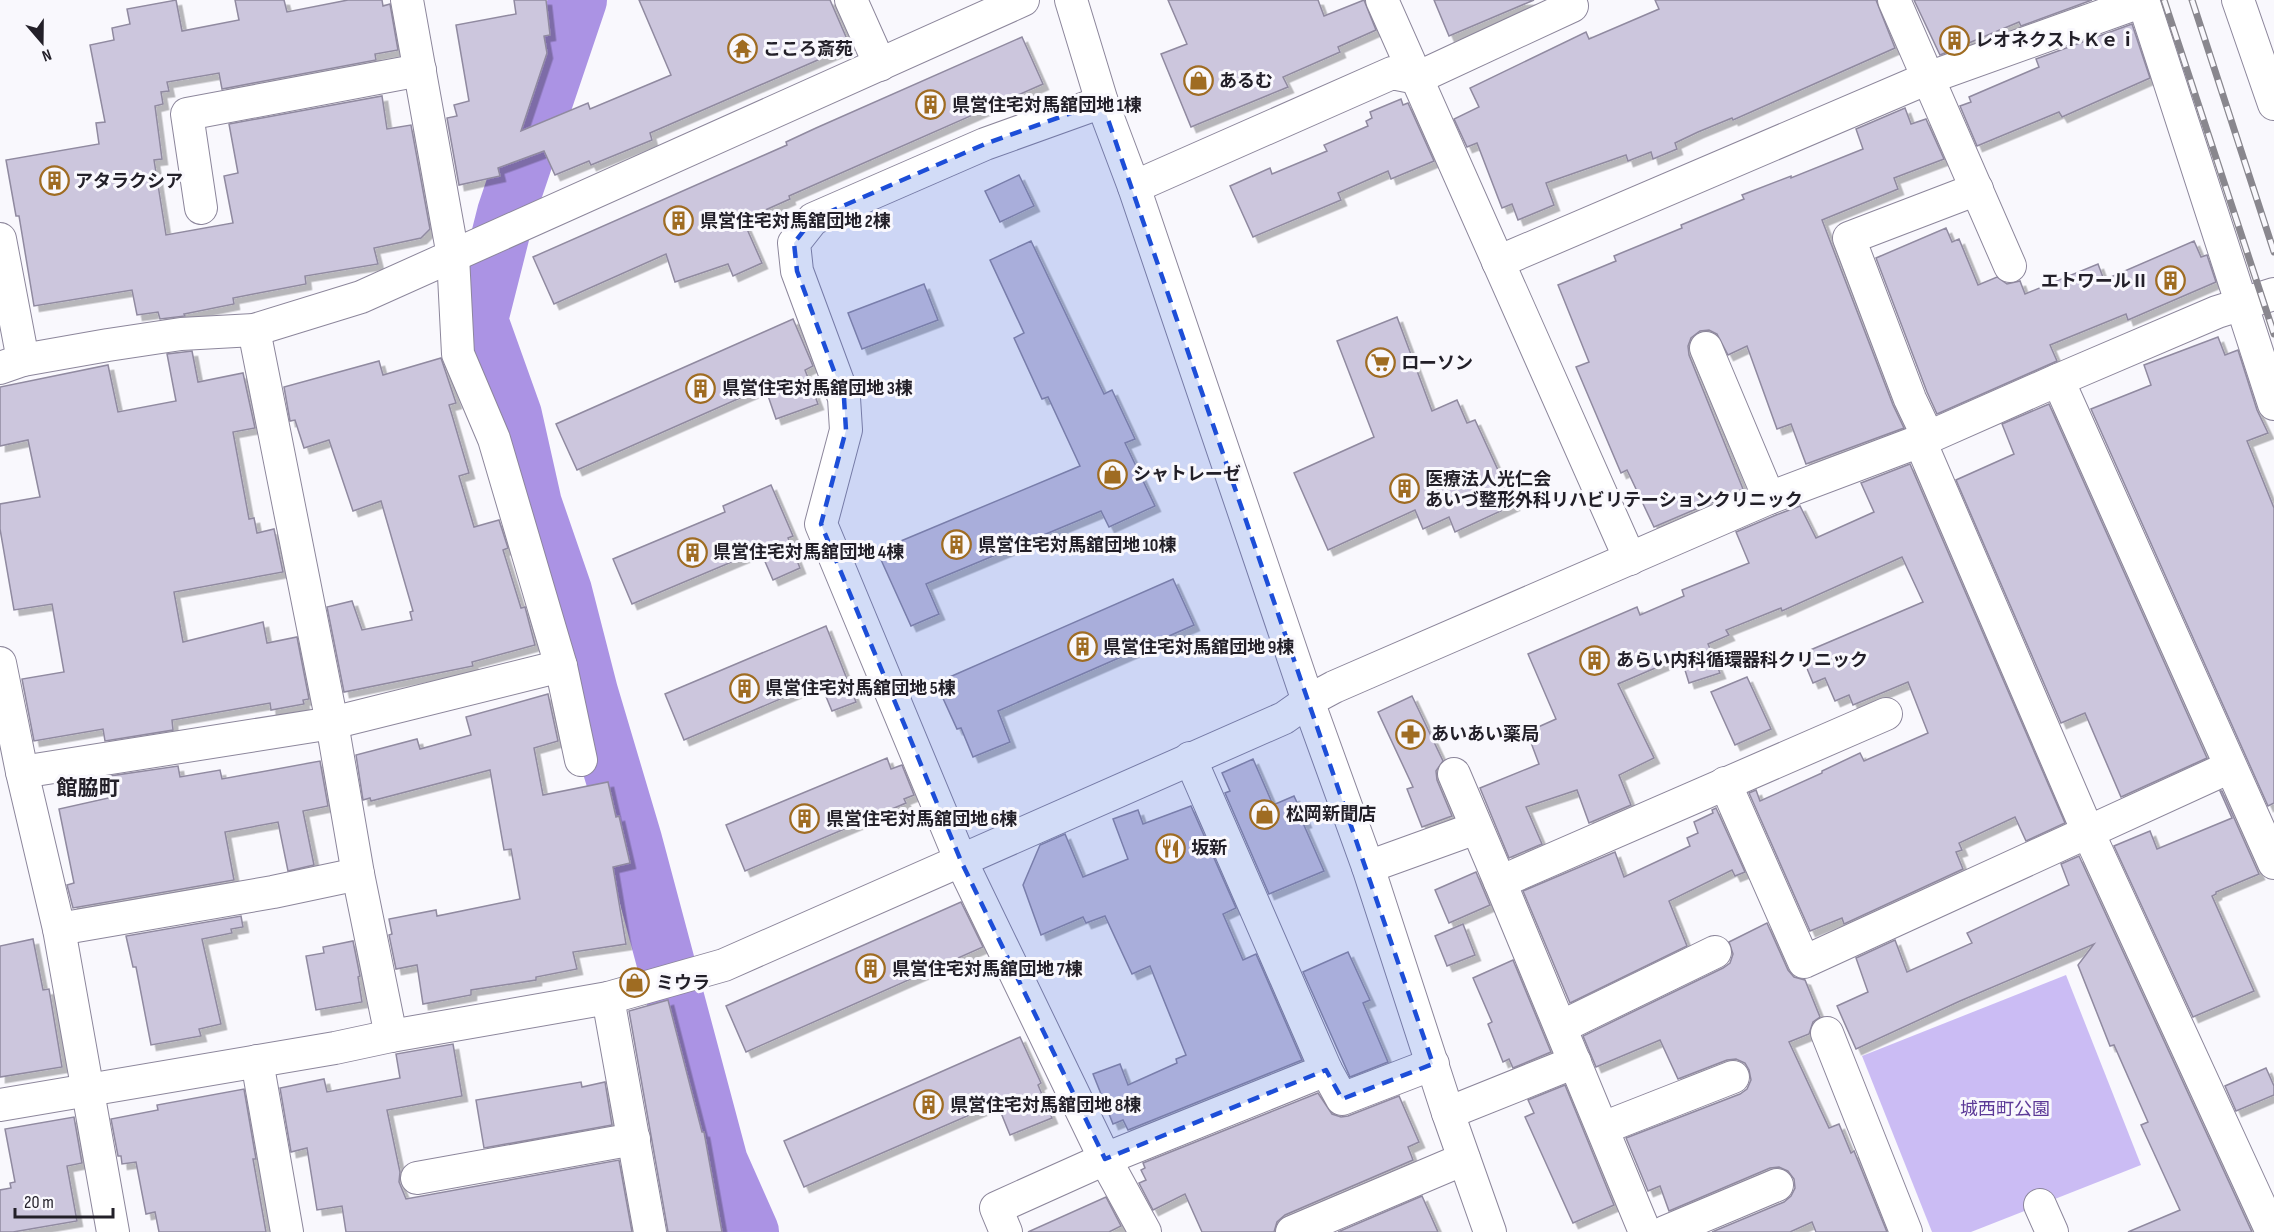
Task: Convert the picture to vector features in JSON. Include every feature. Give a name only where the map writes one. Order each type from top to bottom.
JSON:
[{"type":"street","points":[[407,0],[453,256],[458,354],[494,439],[561,666],[581,760]]},
{"type":"street","points":[[851,0],[880,65]]},
{"type":"street","points":[[2,258],[11,364],[182,334],[254,330],[361,297],[1023,0]]},
{"type":"street","points":[[1071,0],[1102,102],[1134,187],[1308,701],[1368,867],[1448,1113],[1490,1232]]},
{"type":"street","points":[[1382,0],[1630,558]]},
{"type":"street","points":[[1894,0],[2010,266]]},
{"type":"street","points":[[1498,262],[1928,78],[2143,0],[2274,404]]},
{"type":"street","points":[[2238,0],[2274,104]]},
{"type":"street","points":[[1134,187],[1392,72],[1417,78],[1572,6]]},
{"type":"street","points":[[201,208],[187,114],[420,70]]},
{"type":"street","points":[[1102,102],[985,144],[813,219],[794,243],[797,271],[844,398],[846,430],[821,524],[962,861],[1105,1159],[1145,1232]]},
{"type":"street","points":[[1977,189],[1849,238],[1924,439],[2088,832],[2272,1232]]},
{"type":"street","points":[[0,1105],[336,1048],[391,1036],[608,998],[724,965],[1284,718],[1308,701],[1334,687],[1630,558],[1769,498],[1924,439],[2242,303],[2274,294]]},
{"type":"street","points":[[254,330],[391,1036]]},
{"type":"street","points":[[1706,348],[1769,498]]},
{"type":"street","points":[[2058,380],[2274,863]]},
{"type":"street","points":[[0,663],[22,772],[59,929],[113,1232]]},
{"type":"street","points":[[22,772],[332,723],[561,666]]},
{"type":"street","points":[[1500,882],[1886,714]]},
{"type":"street","points":[[1190,758],[1326,1070],[1342,1099],[1433,1064]]},
{"type":"street","points":[[1725,783],[1804,962],[2230,767]]},
{"type":"street","points":[[1454,774],[1645,1232]]},
{"type":"street","points":[[1368,867],[1476,828]]},
{"type":"street","points":[[59,929],[273,892],[358,874]]},
{"type":"street","points":[[1561,1027],[1715,952]]},
{"type":"street","points":[[608,998],[651,1232]]},
{"type":"street","points":[[1827,1033],[1906,1232]]},
{"type":"street","points":[[257,1061],[287,1232]]},
{"type":"street","points":[[1448,1113],[1575,1062]]},
{"type":"street","points":[[1006,1232],[996,1208],[1105,1159],[1326,1070]]},
{"type":"street","points":[[1603,1128],[1733,1077]]},
{"type":"street","points":[[417,1178],[634,1139]]},
{"type":"street","points":[[1292,1232],[1464,1159]]},
{"type":"street","points":[[1665,1232],[1777,1185]]},
{"type":"highlighted area","points":[[1102,102],[1433,1064],[1342,1099],[1326,1070],[1105,1159],[961,861],[821,524],[846,430],[844,398],[797,271],[794,243],[813,219],[985,144]]},
{"type":"green space","name":"城西町公園","points":[[2066,975],[2141,1165],[1971,1232],[1932,1232],[1862,1056]]},
{"type":"building","points":[[176,0],[182,31],[239,20],[235,0],[284,0],[287,12],[348,0],[382,0],[383,6],[390,4],[398,50],[375,54],[376,60],[222,89],[219,73],[167,82],[169,91],[161,92],[163,104],[155,106],[162,159],[154,160],[166,235],[233,223],[224,176],[238,173],[229,124],[382,96],[387,129],[411,125],[430,229],[421,238],[374,248],[378,264],[305,276],[306,284],[233,298],[234,304],[184,314],[185,316],[160,319],[158,312],[137,315],[132,290],[34,306],[19,216],[16,216],[6,160],[99,144],[96,123],[105,122],[90,45],[114,40],[112,28],[130,24],[127,9]]},
{"type":"building","points":[[514,0],[546,0],[550,35],[544,36],[547,53],[521,131],[588,103],[590,109],[671,75],[639,0],[830,0],[850,46],[650,133],[652,140],[591,165],[589,161],[555,175],[544,151],[498,168],[500,176],[459,185],[447,118],[457,116],[454,105],[469,101],[456,25],[516,14]]},
{"type":"building","points":[[1168,0],[1318,0],[1324,16],[1364,0],[1376,30],[1338,47],[1340,52],[1283,77],[1288,87],[1191,127],[1161,54],[1187,44]]},
{"type":"building","points":[[1434,0],[1534,0],[1449,36]]},
{"type":"building","points":[[1655,0],[1876,0],[1895,48],[1733,120],[1732,118],[1698,132],[1675,143],[1677,149],[1653,159],[1651,152],[1628,161],[1626,155],[1546,183],[1554,205],[1518,220],[1512,204],[1502,208],[1477,143],[1467,147],[1454,119],[1479,107],[1470,88],[1586,32],[1589,39],[1659,9]]},
{"type":"building","name":"レオネクストＫｅｉ","points":[[1914,0],[2092,0],[2021,26],[2019,22],[1940,55]]},
{"type":"building","points":[[2132,24],[2150,78],[2062,117],[2059,112],[1977,146],[1960,106],[1971,102],[1969,97],[2039,67],[2036,59]]},
{"type":"building","points":[[1022,37],[1043,84],[789,196],[790,199],[743,220],[762,263],[733,276],[728,264],[675,282],[666,254],[554,304],[533,257],[787,145],[786,142],[816,128]]},
{"type":"building","points":[[1401,99],[1403,105],[1408,103],[1434,161],[1391,179],[1388,171],[1338,193],[1341,200],[1253,237],[1230,186],[1270,168],[1272,174],[1327,151],[1324,145],[1368,126],[1366,121],[1372,118],[1370,112]]},
{"type":"building","points":[[1905,108],[1911,124],[1926,119],[1944,159],[1894,178],[1898,189],[1822,220],[1904,428],[1806,464],[1791,424],[1777,429],[1747,346],[1728,355],[1717,334],[1709,330],[1700,331],[1691,338],[1688,346],[1689,355],[1743,489],[1654,527],[1627,470],[1621,473],[1576,367],[1589,362],[1558,285],[1616,261],[1614,256],[1682,228],[1681,225],[1744,199],[1742,195],[1863,149],[1856,129]]},
{"type":"building","points":[[1019,175],[1034,206],[1000,222],[985,191]]},
{"type":"building","points":[[1946,228],[1952,242],[1959,239],[1978,285],[1997,277],[2007,284],[2020,281],[2025,294],[2098,264],[2104,280],[2194,241],[2201,257],[2207,255],[2216,282],[2128,320],[2126,314],[2050,345],[2057,361],[1937,414],[1876,258]]},
{"type":"building","points":[[1031,241],[1104,394],[1112,390],[1135,439],[1125,443],[1155,506],[1109,527],[1101,511],[926,584],[939,614],[911,626],[877,551],[1080,466],[1048,397],[1042,399],[1014,338],[1024,333],[990,260]]},
{"type":"building","points":[[924,284],[938,320],[862,349],[848,313]]},
{"type":"building","name":"医療法人光仁会 あいづ整形外科リハビリテーションクリニック","points":[[1397,317],[1432,411],[1457,400],[1467,423],[1475,420],[1514,505],[1455,532],[1449,517],[1423,529],[1415,510],[1328,550],[1294,473],[1374,437],[1337,341]]},
{"type":"building","name":"県営住宅対馬舘団地 3棟","points":[[793,319],[813,366],[805,370],[818,404],[776,419],[765,387],[577,470],[556,424]]},
{"type":"building","points":[[2218,337],[2225,355],[2238,350],[2257,410],[2268,433],[2247,441],[2274,508],[2274,803],[2268,806],[2091,409],[2151,385],[2144,365]]},
{"type":"building","points":[[192,351],[198,382],[243,373],[255,428],[233,432],[249,519],[254,518],[257,533],[274,529],[283,572],[174,592],[183,642],[263,622],[267,643],[297,637],[309,699],[303,700],[304,704],[271,710],[270,703],[172,720],[173,730],[105,741],[103,729],[34,741],[22,679],[64,672],[52,604],[14,610],[0,529],[0,504],[40,497],[28,440],[0,446],[0,387],[108,365],[118,412],[176,401],[167,354]]},
{"type":"building","points":[[441,358],[456,403],[449,405],[469,473],[459,476],[474,527],[499,520],[508,548],[503,550],[521,608],[525,607],[535,645],[472,662],[473,666],[344,692],[327,607],[352,601],[362,630],[412,620],[410,612],[413,611],[381,501],[353,511],[329,440],[304,448],[295,420],[290,421],[284,387],[379,361],[383,375]]},
{"type":"building","points":[[2049,404],[2207,758],[2121,797],[2085,713],[2061,723],[1956,480],[2014,454],[2002,424]]},
{"type":"building","points":[[1910,464],[2065,823],[2026,841],[2015,817],[1959,843],[1962,850],[1956,852],[1963,869],[1844,924],[1842,918],[1810,931],[1749,793],[1756,790],[1760,801],[1860,753],[1864,761],[1928,733],[1908,682],[1853,705],[1849,695],[1835,701],[1825,678],[1813,683],[1801,654],[1923,602],[1902,557],[1782,611],[1781,608],[1726,630],[1729,635],[1708,644],[1720,673],[1689,683],[1681,657],[1618,684],[1654,758],[1619,775],[1631,805],[1589,823],[1577,790],[1526,807],[1542,844],[1509,858],[1480,788],[1539,764],[1527,732],[1556,719],[1528,654],[1637,607],[1640,615],[1684,596],[1682,590],[1749,563],[1736,532],[1776,515],[1800,506],[1816,538],[1874,512],[1861,483]]},
{"type":"building","name":"県営住宅対馬舘団地 4棟","points":[[771,485],[793,536],[788,538],[800,568],[773,580],[760,550],[632,604],[613,559],[725,512],[723,506]]},
{"type":"building","name":"県営住宅対馬舘団地 9棟","points":[[1173,579],[1194,625],[998,711],[1010,742],[973,757],[961,728],[957,729],[936,683]]},
{"type":"building","name":"県営住宅対馬舘団地 5棟","points":[[826,626],[856,702],[832,711],[820,682],[684,740],[665,694]]},
{"type":"building","points":[[1747,677],[1771,729],[1735,745],[1711,692]]},
{"type":"building","points":[[548,694],[558,741],[534,748],[543,795],[608,782],[630,863],[613,867],[626,944],[573,952],[577,969],[536,977],[536,980],[471,990],[471,995],[423,1004],[417,965],[396,969],[389,935],[392,934],[389,919],[436,910],[437,916],[520,899],[511,849],[504,850],[490,770],[371,801],[370,798],[363,800],[356,755],[417,739],[420,749],[471,735],[466,717]]},
{"type":"building","points":[[1412,696],[1443,761],[1436,771],[1437,780],[1452,816],[1422,827],[1407,789],[1413,787],[1378,712]]},
{"type":"building","name":"県営住宅対馬舘団地 6棟","points":[[887,758],[891,769],[902,765],[914,795],[904,799],[906,803],[745,871],[726,825]]},
{"type":"building","points":[[1253,759],[1273,805],[1294,796],[1324,871],[1269,894],[1225,793],[1230,791],[1222,773]]},
{"type":"building","points":[[320,761],[328,806],[303,811],[314,865],[288,871],[278,822],[225,832],[234,880],[73,908],[67,885],[74,883],[59,809],[113,797],[110,776],[178,766],[180,777],[220,770],[222,779]]},
{"type":"building","points":[[2220,791],[2222,791],[2259,874],[2216,892],[2212,896],[2254,991],[2193,1017],[2114,846],[2150,831],[2157,849],[2232,818]]},
{"type":"building","points":[[1191,806],[1236,908],[1223,914],[1243,960],[1256,954],[1302,1060],[1128,1130],[1123,1120],[1113,1124],[1093,1074],[1120,1064],[1128,1085],[1177,1063],[1176,1059],[1186,1055],[1150,966],[1132,974],[1105,916],[1086,923],[1083,917],[1041,935],[1023,885],[1040,845],[1065,834],[1083,877],[1128,859],[1113,819],[1138,810],[1143,824]]},
{"type":"building","points":[[1716,808],[1745,872],[1735,876],[1732,870],[1669,901],[1687,946],[1570,1003],[1523,891],[1615,852],[1624,877],[1690,846],[1687,838],[1698,833],[1694,822],[1713,813],[1712,810]]},
{"type":"building","points":[[2079,856],[2252,1232],[2128,1232],[2180,1210],[2141,1125],[2148,1122],[2114,1045],[2110,1046],[2078,965],[2094,944],[1960,1001],[1856,1049],[1837,1006],[1868,992],[1856,958],[1895,940],[1907,972],[1972,943],[1967,933],[2069,885],[2061,864]]},
{"type":"building","points":[[1476,872],[1490,905],[1449,923],[1435,890]]},
{"type":"building","name":"県営住宅対馬舘団地 7棟","points":[[961,902],[983,947],[746,1052],[726,1006]]},
{"type":"building","points":[[241,916],[243,927],[231,929],[232,933],[202,939],[221,1024],[199,1029],[201,1036],[151,1045],[136,967],[133,967],[126,936]]},
{"type":"building","points":[[1767,923],[1788,970],[1794,977],[1805,980],[1820,1017],[1813,1022],[1809,1034],[1789,1042],[1829,1128],[1839,1124],[1851,1153],[1854,1151],[1887,1232],[1816,1232],[1812,1222],[1790,1232],[1712,1232],[1784,1202],[1791,1196],[1795,1188],[1794,1179],[1788,1171],[1779,1167],[1770,1168],[1669,1211],[1660,1186],[1648,1191],[1626,1138],[1740,1094],[1747,1089],[1751,1080],[1749,1070],[1745,1063],[1736,1059],[1727,1060],[1678,1079],[1660,1040],[1596,1067],[1583,1036],[1723,968],[1730,963],[1733,954],[1729,942]]},
{"type":"building","points":[[1463,924],[1475,955],[1447,966],[1435,936]]},
{"type":"building","points":[[33,939],[43,990],[49,989],[62,1067],[0,1077],[0,946]]},
{"type":"building","points":[[353,941],[360,976],[358,977],[362,1002],[316,1010],[306,956],[324,953],[323,947]]},
{"type":"building","points":[[1348,952],[1370,1000],[1363,1003],[1388,1062],[1350,1077],[1303,972]]},
{"type":"building","points":[[1513,960],[1551,1052],[1513,1068],[1509,1059],[1503,1062],[1488,1024],[1492,1022],[1473,978]]},
{"type":"building","points":[[668,1000],[702,1132],[704,1132],[722,1232],[668,1232],[629,1011]]},
{"type":"building","name":"県営住宅対馬舘団地 8棟","points":[[1020,1037],[1041,1083],[1038,1085],[1052,1118],[1010,1135],[997,1103],[804,1187],[784,1141]]},
{"type":"building","points":[[453,1044],[462,1096],[387,1110],[400,1172],[399,1182],[406,1199],[619,1160],[632,1232],[346,1232],[342,1206],[317,1210],[307,1148],[291,1152],[280,1088],[324,1079],[327,1092],[400,1078],[396,1054]]},
{"type":"building","points":[[2266,1068],[2274,1086],[2274,1095],[2236,1111],[2225,1086]]},
{"type":"building","points":[[581,1082],[582,1087],[605,1082],[612,1125],[484,1148],[476,1100]]},
{"type":"building","points":[[1565,1085],[1614,1205],[1573,1223],[1525,1117],[1534,1113],[1528,1100]]},
{"type":"building","points":[[244,1089],[266,1232],[159,1232],[155,1212],[146,1214],[136,1162],[122,1164],[121,1156],[118,1156],[111,1119],[158,1110],[157,1105]]},
{"type":"building","points":[[1318,1093],[1332,1114],[1341,1117],[1399,1096],[1419,1142],[1408,1147],[1413,1160],[1285,1215],[1277,1222],[1274,1232],[1202,1232],[1185,1194],[1153,1210],[1139,1183],[1146,1180],[1141,1170],[1145,1168],[1143,1163]]},
{"type":"building","points":[[74,1117],[82,1163],[67,1166],[77,1221],[13,1232],[0,1232],[0,1190],[11,1188],[10,1183],[15,1182],[5,1129]]},
{"type":"building","points":[[1422,1196],[1438,1232],[1338,1232]]},
{"type":"building","points":[[1106,1197],[1121,1226],[1109,1232],[1028,1232]]},
{"type":"waterway","points":[[578,0],[506,213],[479,320],[513,415],[533,504],[563,591],[589,692],[633,840],[719,1162],[750,1232]]},
{"type":"railway","points":[[2164,0],[2274,334]]},
{"type":"railway","points":[[2192,0],[2274,252]]},
{"type":"place","name":"レオネクストＫｅｉ","points":[[1954,40]]},
{"type":"place","name":"こころ斎苑","points":[[742,49]]},
{"type":"place","name":"あるむ","points":[[1198,81]]},
{"type":"place","name":"県営住宅対馬舘団地 1棟","points":[[931,105]]},
{"type":"place","name":"アタラクシア","points":[[54,181]]},
{"type":"place","name":"県営住宅対馬舘団地 2棟","points":[[679,221]]},
{"type":"place","name":"エトワールⅡ","points":[[2170,281]]},
{"type":"place","name":"ローソン","points":[[1380,363]]},
{"type":"place","name":"県営住宅対馬舘団地 3棟","points":[[701,388]]},
{"type":"place","name":"シャトレーゼ","points":[[1112,474]]},
{"type":"place","name":"医療法人光仁会 あいづ整形外科リハビリテーションクリニック","points":[[1404,489]]},
{"type":"place","name":"県営住宅対馬舘団地 10棟","points":[[957,545]]},
{"type":"place","name":"県営住宅対馬舘団地 4棟","points":[[692,552]]},
{"type":"place","name":"県営住宅対馬舘団地 9棟","points":[[1082,647]]},
{"type":"place","name":"あらい内科循環器科クリニック","points":[[1595,660]]},
{"type":"place","name":"県営住宅対馬舘団地 5棟","points":[[744,688]]},
{"type":"place","name":"あいあい薬局","points":[[1410,734]]},
{"type":"place","name":"松岡新聞店","points":[[1265,814]]},
{"type":"place","name":"県営住宅対馬舘団地 6棟","points":[[805,819]]},
{"type":"place","name":"坂新","points":[[1170,848]]},
{"type":"place","name":"県営住宅対馬舘団地 7棟","points":[[871,969]]},
{"type":"place","name":"ミウラ","points":[[635,983]]},
{"type":"place","name":"県営住宅対馬舘団地 8棟","points":[[929,1105]]},
{"type":"district","name":"館脇町","points":[[88,788]]}]
